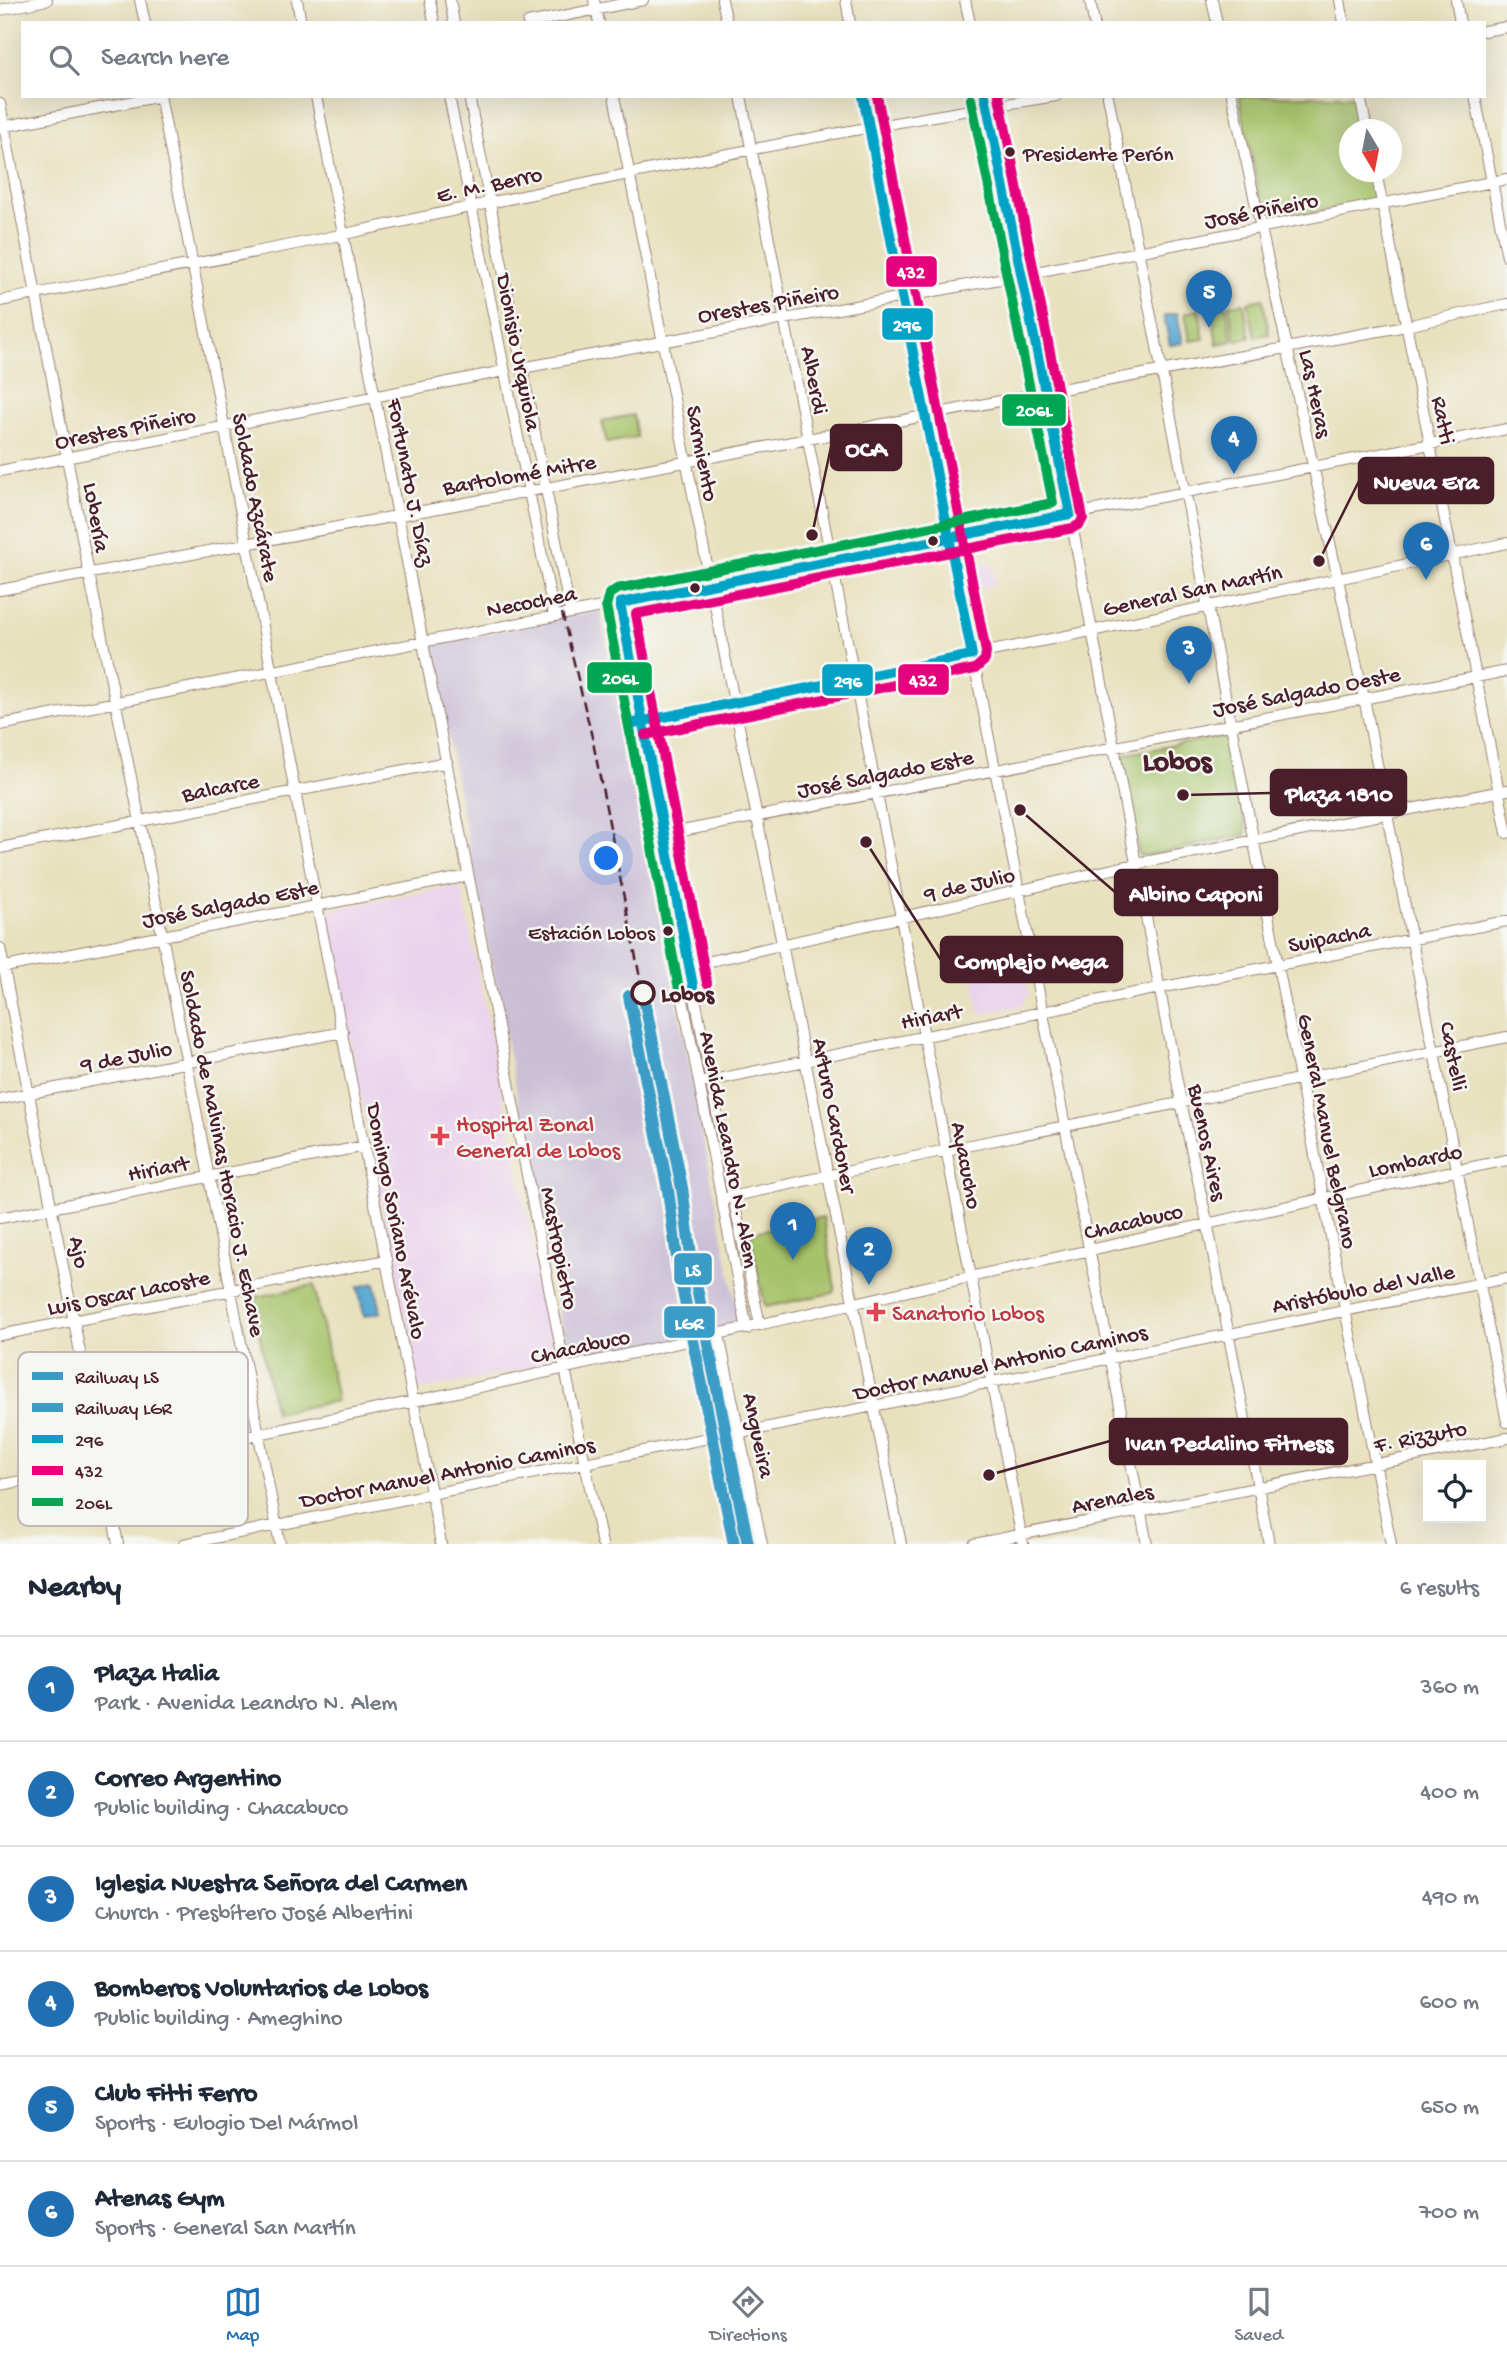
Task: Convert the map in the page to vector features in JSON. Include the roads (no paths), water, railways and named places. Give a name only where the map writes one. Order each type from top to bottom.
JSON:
[{"type":"street","points":[[0,9],[47,0]]},
{"type":"street","points":[[140,0],[145,21]]},
{"type":"street","points":[[297,0],[301,21]]},
{"type":"street","points":[[430,0],[434,21]]},
{"type":"street","points":[[450,0],[454,21]]},
{"type":"street","points":[[535,21],[595,5],[643,0]]},
{"type":"street","points":[[722,0],[727,21]]},
{"type":"street","points":[[846,0],[850,21]]},
{"type":"street","points":[[965,0],[970,21]]},
{"type":"street","points":[[1090,0],[1094,21]]},
{"type":"street","points":[[1212,0],[1217,21]]},
{"type":"street","points":[[1340,0],[1344,21]]},
{"type":"street","points":[[1456,0],[1460,21]]},
{"type":"street","points":[[1486,31],[1507,27]]},
{"type":"street","points":[[2,127],[151,98]]},
{"type":"street","name":"Soldado Azcárate","points":[[161,98],[317,905]]},
{"type":"street","name":"Fortunato J. Díaz","points":[[316,98],[468,876]]},
{"type":"street","name":"Dionisio Urquiola","points":[[449,98],[554,615]]},
{"type":"street","name":"Dionisio Urquiola","points":[[469,98],[570,612]]},
{"type":"street","name":"Sarmiento","points":[[614,98],[757,816]]},
{"type":"street","name":"Alberdi","points":[[741,98],[876,794]]},
{"type":"street","points":[[863,98],[1146,1544]]},
{"type":"street","name":"E. M. Berro","points":[[0,301],[192,265],[471,205],[986,102],[1033,98]]},
{"type":"street","name":"General Manuel Belgrano","points":[[1108,98],[1391,1544]]},
{"type":"street","name":"Las Heras","points":[[1232,98],[1364,698]]},
{"type":"street","points":[[1360,98],[1365,119]]},
{"type":"street","points":[[1475,98],[1507,257]]},
{"type":"street","name":"Buenos Aires","points":[[986,102],[1070,514],[1135,864],[1269,1544]]},
{"type":"street","name":"Lobería","points":[[0,104],[2,127],[37,294],[89,574],[162,935]]},
{"type":"street","name":"José Piñeiro","points":[[1021,275],[1507,178]]},
{"type":"street","name":"Ratti","points":[[1378,182],[1476,677],[1503,791],[1507,833]]},
{"type":"street","name":"Orestes Piñeiro","points":[[522,368],[1021,275]]},
{"type":"street","name":"Bartolomé Mitre","points":[[0,590],[1406,326],[1507,304]]},
{"type":"street","name":"Orestes Piñeiro","points":[[0,471],[505,370]]},
{"type":"street","name":"Necochea","points":[[0,724],[1507,429]]},
{"type":"street","name":"General San Martín","points":[[1091,631],[1207,604],[1507,543]]},
{"type":"street","name":"Avenida Leandro N. Alem","points":[[620,603],[710,1081],[760,1325]]},
{"type":"street","name":"Avenida Leandro N. Alem","points":[[606,606],[747,1329]]},
{"type":"street","points":[[629,724],[1091,631]]},
{"type":"street","name":"José Salgado Oeste","points":[[1113,748],[1507,671]]},
{"type":"street","name":"Castelli","points":[[1364,698],[1507,1422]]},
{"type":"street","name":"José Salgado Este","points":[[651,837],[1113,748]]},
{"type":"street","name":"Balcarce","points":[[0,848],[447,761]]},
{"type":"street","name":"9 de Julio","points":[[689,966],[1135,864],[1503,791]]},
{"type":"street","name":"Ayacucho","points":[[876,794],[1022,1539]]},
{"type":"street","name":"Arturo Cardoner","points":[[757,816],[901,1544]]},
{"type":"street","name":"José Salgado Este","points":[[2,967],[468,876]]},
{"type":"street","name":"Mastropietro","points":[[468,876],[602,1544]]},
{"type":"street","name":"Domingo Soriano Arévalo","points":[[317,905],[441,1544]]},
{"type":"street","name":"Suipacha","points":[[1159,988],[1507,921]]},
{"type":"street","points":[[670,937],[683,934]]},
{"type":"street","name":"Soldado de Malvinas Horacio J. Echave","points":[[162,935],[243,1352]]},
{"type":"street","name":"Ajo","points":[[0,948],[80,1352]]},
{"type":"street","name":"Hiriart","points":[[699,1083],[1159,988]]},
{"type":"street","points":[[682,997],[694,994]]},
{"type":"street","name":"9 de Julio","points":[[0,1099],[343,1032]]},
{"type":"street","points":[[721,1199],[1300,1077],[1507,1037]]},
{"type":"street","name":"Hiriart","points":[[0,1218],[365,1146]]},
{"type":"street","name":"Lombardo","points":[[1207,1223],[1507,1160]]},
{"type":"street","name":"Chacabuco","points":[[248,1435],[747,1329],[1207,1223]]},
{"type":"street","name":"Luis Oscar Lacoste","points":[[0,1335],[387,1260]]},
{"type":"street","name":"Aristóbulo del Valle","points":[[1227,1334],[1507,1278]]},
{"type":"street","name":"Doctor Manuel Antonio Caminos","points":[[740,1433],[1227,1334]]},
{"type":"street","name":"Angueira","points":[[719,1335],[762,1544]]},
{"type":"street","name":"Angueira","points":[[699,1338],[740,1544]]},
{"type":"street","name":"Soldado de Malvinas Horacio J. Echave","points":[[248,1377],[280,1544]]},
{"type":"street","name":"Doctor Manuel Antonio Caminos","points":[[184,1544],[718,1436]]},
{"type":"street","name":"F. Rizzuto","points":[[1258,1486],[1507,1438]]},
{"type":"street","name":"Chacabuco","points":[[0,1485],[18,1482]]},
{"type":"street","name":"Arenales","points":[[974,1544],[1022,1539],[1258,1486]]},
{"type":"street","name":"Ajo","points":[[114,1526],[118,1544]]},
{"type":"water","points":[[1177,313],[1183,343],[1170,345],[1164,316]]},
{"type":"water","points":[[375,1283],[381,1312],[364,1316],[358,1287]]},
{"type":"railway","points":[[562,613],[592,737],[643,993]]},
{"type":"rail line","name":"LS","points":[[643,993],[682,1188],[692,1263],[748,1544]]},
{"type":"rail line","name":"LGR","points":[[629,996],[668,1190],[678,1266],[734,1544]]},
{"type":"place","name":"Presidente Perón","points":[[1010,152]]},
{"type":"place","name":"Club Fitti Ferro","points":[[1209,328]]},
{"type":"place","name":"Bomberos Voluntarios de Lobos","points":[[1234,474]]},
{"type":"place","name":"OCA","points":[[812,535]]},
{"type":"place","name":"Nueva Era","points":[[1319,561]]},
{"type":"place","name":"Atenas Gym","points":[[1426,580]]},
{"type":"place","name":"Iglesia Nuestra Señora del Carmen","points":[[1189,684]]},
{"type":"place","name":"Plaza 1810","points":[[1183,795]]},
{"type":"place","name":"Albino Caponi","points":[[1020,810]]},
{"type":"place","name":"Complejo Mega","points":[[866,842]]},
{"type":"place","name":"Estación Lobos","points":[[668,931]]},
{"type":"place","name":"Lobos","points":[[643,993]]},
{"type":"place","name":"Hospital Zonal General de Lobos","points":[[440,1136]]},
{"type":"place","name":"Plaza Italia","points":[[793,1260]]},
{"type":"place","name":"Correo Argentino","points":[[869,1285]]},
{"type":"place","name":"Sanatorio Lobos","points":[[876,1312]]},
{"type":"place","name":"Ivan Pedalino Fitness","points":[[989,1475]]},
{"type":"district","name":"Lobos","points":[[1177,760]]}]
